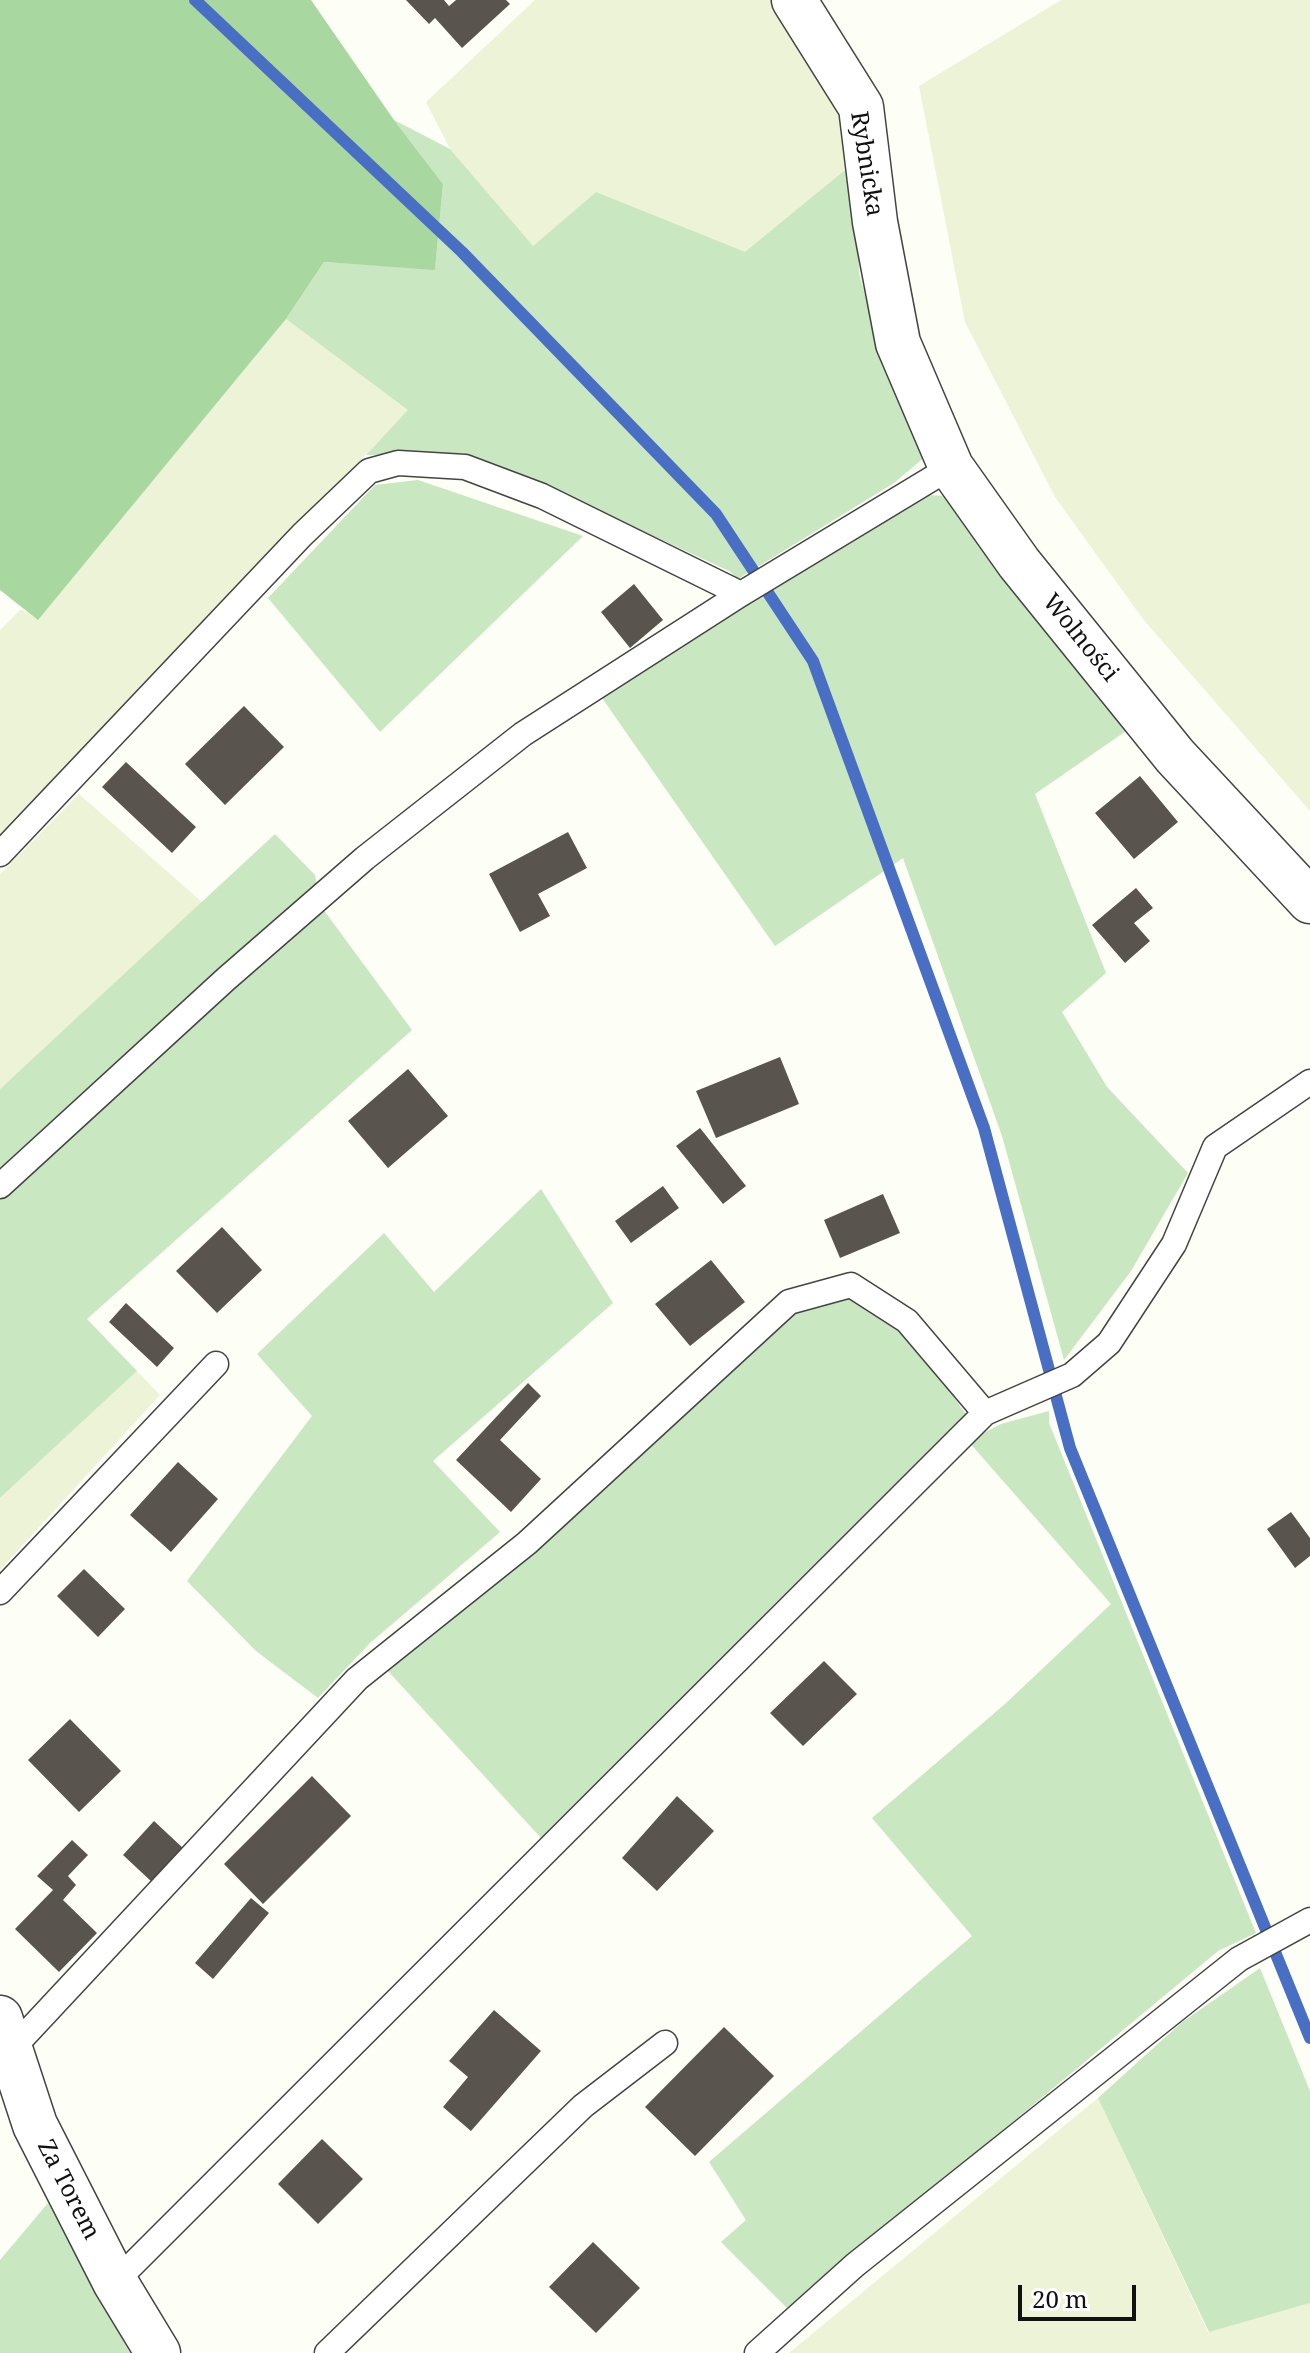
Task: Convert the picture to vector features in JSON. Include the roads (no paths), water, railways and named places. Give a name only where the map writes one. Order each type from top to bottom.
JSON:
[{"type":"street","name":"Rybnicka","points":[[794,0],[861,107],[875,222],[898,343]]},
{"type":"street","name":"Wolności","points":[[898,343],[951,467],[1019,563],[1175,756],[1310,901]]},
{"type":"street","name":"Za Torem","points":[[5,2034],[35,2125],[115,2282],[158,2353]]},
{"type":"lane","points":[[0,854],[302,535],[369,471],[398,463],[465,467],[542,496],[741,594]]},
{"type":"lane","points":[[0,1186],[226,979],[365,858],[523,734],[741,594],[951,467]]},
{"type":"lane","points":[[115,2282],[985,1413],[1072,1375],[1109,1343],[1174,1244],[1215,1147],[1310,1082]]},
{"type":"lane","points":[[5,2034],[357,1679],[527,1543],[789,1302],[851,1285],[907,1321],[985,1413]]},
{"type":"lane","points":[[0,1592],[216,1364]]},
{"type":"lane","points":[[757,2353],[855,2265],[1239,1959],[1310,1920]]},
{"type":"lane","points":[[327,2353],[583,2106],[665,2043]]},
{"type":"waterway","points":[[195,0],[462,252],[716,514],[813,661],[984,1128],[1070,1448],[1310,2038]]}]
